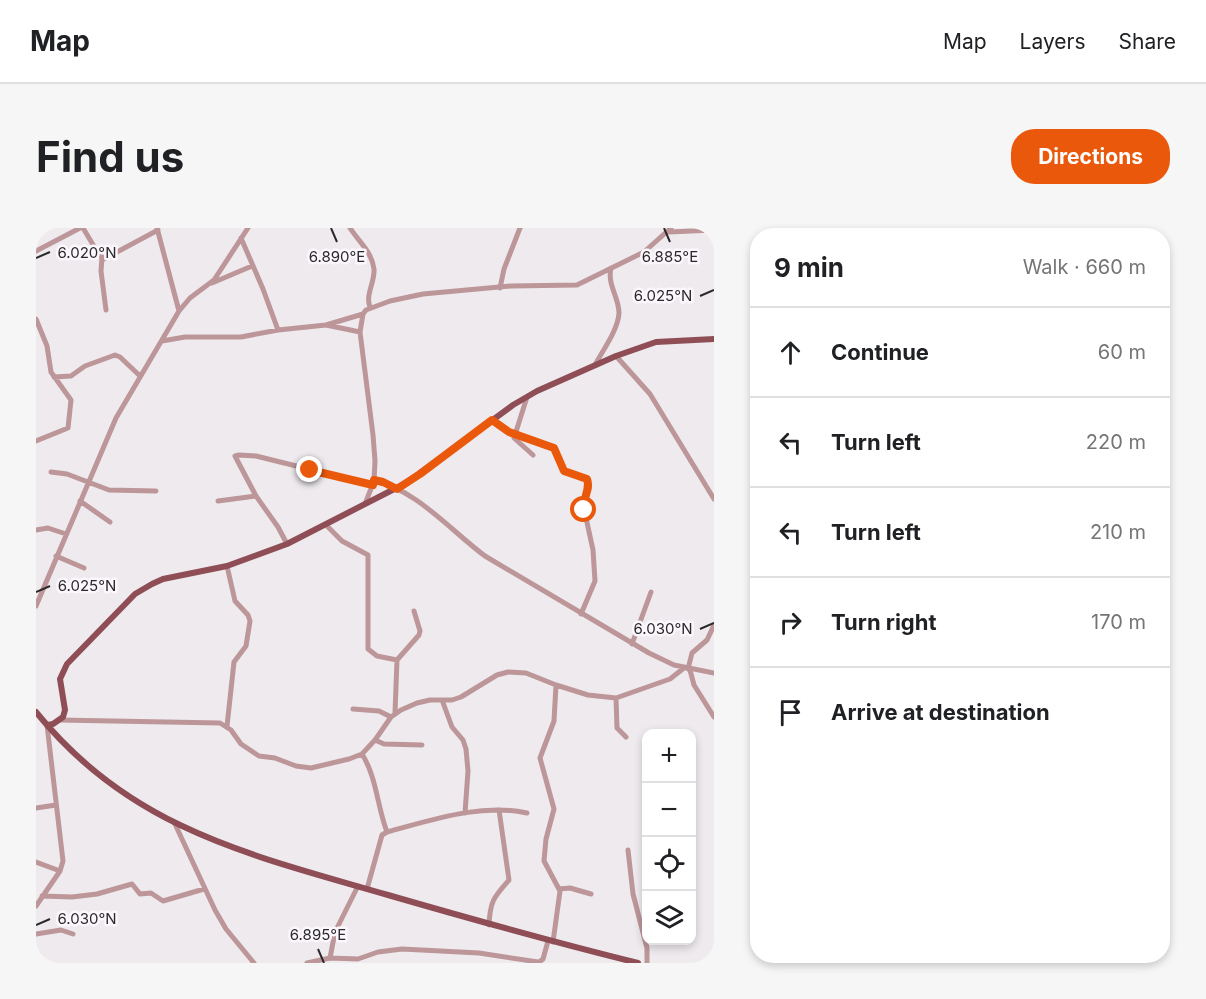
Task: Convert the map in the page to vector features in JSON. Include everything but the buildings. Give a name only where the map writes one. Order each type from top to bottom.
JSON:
[{"type":"main road","points":[[47,725],[63,717],[61,672],[135,594],[163,579],[227,566],[287,544],[326,525],[397,489],[527,397],[595,365],[656,342],[714,339]]},
{"type":"main road","points":[[36,712],[84,762],[141,806],[175,824],[225,845],[489,925],[638,963]]},
{"type":"street","points":[[36,251],[81,228],[102,257],[101,271],[106,310]]},
{"type":"street","points":[[210,284],[248,228]]},
{"type":"street","points":[[350,228],[368,250],[372,260],[374,277],[368,302],[370,307]]},
{"type":"street","points":[[500,288],[504,269],[520,228]]},
{"type":"street","points":[[102,257],[108,258],[157,229],[178,311]]},
{"type":"street","points":[[162,341],[185,337],[229,338],[278,330],[326,326],[363,314],[370,307],[423,294],[577,285],[644,252],[670,230],[714,230]]},
{"type":"street","points":[[241,238],[278,330]]},
{"type":"street","points":[[36,606],[116,418],[178,311],[190,298],[210,284],[252,266]]},
{"type":"street","points":[[595,365],[619,315],[609,280],[611,267]]},
{"type":"street","points":[[363,314],[360,332],[373,435],[373,483],[365,505]]},
{"type":"street","points":[[36,319],[43,334],[50,368],[70,400],[70,425],[66,431],[36,441]]},
{"type":"street","points":[[326,326],[360,332]]},
{"type":"street","points":[[54,377],[71,376],[85,366],[115,355],[140,376]]},
{"type":"street","points":[[616,356],[650,394],[714,499]]},
{"type":"street","points":[[527,397],[514,434],[517,441],[533,455]]},
{"type":"street","points":[[492,420],[514,434],[554,448],[564,471],[587,479],[589,489],[583,504],[593,550],[595,581],[581,614]]},
{"type":"street","points":[[287,544],[256,496],[235,456],[256,456],[373,483],[383,482],[427,507],[462,540],[485,556],[632,644],[674,665],[714,673]]},
{"type":"street","points":[[51,472],[68,474],[88,483],[118,491],[156,490]]},
{"type":"street","points":[[218,501],[256,496]]},
{"type":"street","points":[[80,501],[110,522]]},
{"type":"street","points":[[326,525],[342,541],[368,555],[368,649],[377,656],[396,660]]},
{"type":"street","points":[[36,530],[48,528],[66,534]]},
{"type":"street","points":[[56,556],[84,568]]},
{"type":"street","points":[[227,566],[235,601],[248,615],[250,621],[246,646],[234,662],[227,726]]},
{"type":"street","points":[[632,644],[651,592]]},
{"type":"street","points":[[393,715],[396,660],[418,639],[420,631],[414,611]]},
{"type":"street","points":[[714,625],[706,640],[692,653],[687,669],[714,717]]},
{"type":"street","points":[[674,665],[677,674]]},
{"type":"street","points":[[59,720],[212,723],[227,726],[241,744],[260,756],[311,768],[362,754],[393,715],[417,703],[460,697],[497,675],[508,672],[526,673],[588,695],[616,698],[687,669]]},
{"type":"street","points":[[307,963],[330,958],[358,959],[378,952],[420,949],[479,953],[538,962],[543,959],[551,942],[559,889],[544,861],[546,839],[554,809],[540,758],[554,721],[556,685]]},
{"type":"street","points":[[616,698],[617,728],[626,737]]},
{"type":"street","points":[[442,700],[453,727],[463,740],[466,749],[468,771],[465,813]]},
{"type":"street","points":[[353,709],[379,711],[393,715]]},
{"type":"street","points":[[36,906],[60,871],[63,853],[47,725]]},
{"type":"street","points":[[375,740],[384,744],[422,746]]},
{"type":"street","points":[[362,754],[372,774],[379,809],[387,832]]},
{"type":"street","points":[[36,808],[56,806]]},
{"type":"street","points":[[367,889],[382,835],[387,832],[465,813],[511,809],[527,813]]},
{"type":"street","points":[[489,925],[492,902],[499,889],[509,880],[499,810]]},
{"type":"street","points":[[175,824],[204,889],[226,929],[254,963]]},
{"type":"street","points":[[628,850],[633,894],[647,948],[647,963]]},
{"type":"street","points":[[36,862],[60,871]]},
{"type":"street","points":[[42,896],[72,897],[97,894],[132,884],[140,894],[151,893],[164,900],[204,889]]},
{"type":"street","points":[[330,958],[335,932],[358,886]]},
{"type":"street","points":[[559,889],[570,888],[591,894]]},
{"type":"street","points":[[36,933],[61,930],[74,934]]},
{"type":"route","points":[[310,470],[373,485],[374,480],[397,489],[492,420],[520,437],[550,445],[557,451],[564,471],[587,479],[589,489],[583,504],[584,510]]}]
